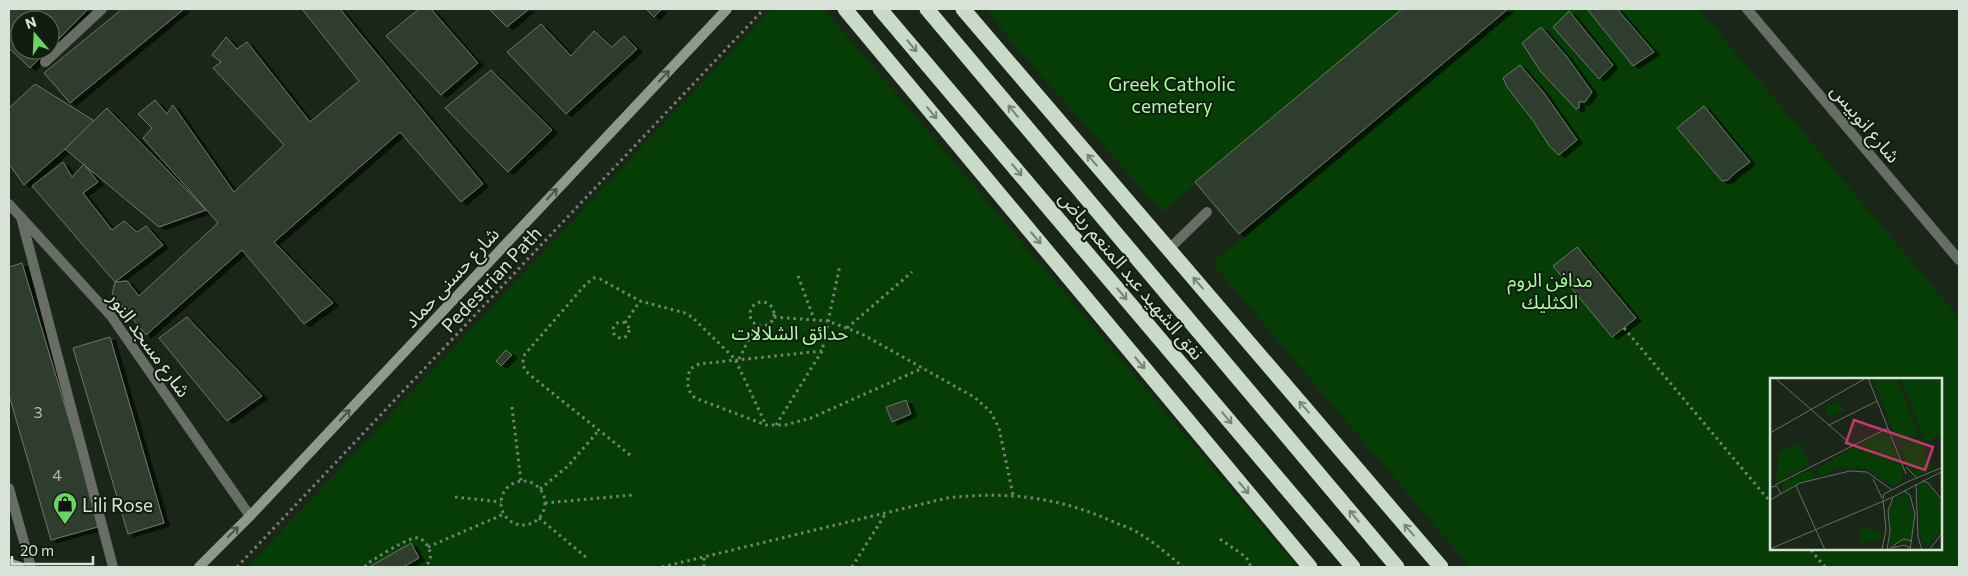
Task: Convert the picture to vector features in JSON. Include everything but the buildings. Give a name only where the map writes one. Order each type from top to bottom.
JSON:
[{"type":"highway","points":[[844,9],[1310,567]]},
{"type":"highway","name":"نفق الشهيد عبد المنعم رياض","points":[[880,9],[1353,567]]},
{"type":"highway","name":"نفق الشهيد عبد المنعم رياض","points":[[927,9],[1397,567]]},
{"type":"highway","points":[[963,9],[1441,567]]},
{"type":"main road","name":"شارع حسنى حماد","points":[[199,567],[250,516],[727,9]]},
{"type":"main road","points":[[9,562],[20,567]]},
{"type":"street","points":[[45,62],[102,9]]},
{"type":"street","name":"شارع انوبيس","points":[[1747,9],[1959,260]]},
{"type":"street","name":"شارع مسجد النور","points":[[9,204],[111,316],[250,516]]},
{"type":"street","points":[[1169,249],[1207,212]]},
{"type":"street","points":[[21,217],[113,567]]},
{"type":"street","points":[[9,488],[31,567]]},
{"type":"path","name":"Pedestrian Path","points":[[237,567],[764,9]]},
{"type":"path","points":[[775,426],[822,351],[840,265]]},
{"type":"path","points":[[847,328],[912,272]]},
{"type":"path","points":[[798,276],[814,319]]},
{"type":"path","points":[[630,455],[526,371],[523,359],[589,280],[600,279],[640,302],[678,311],[692,317],[737,359],[766,425]]},
{"type":"path","points":[[625,323],[640,302]]},
{"type":"path","points":[[766,302],[774,311],[774,317],[767,325],[756,325],[749,315],[750,309],[754,304],[766,302]]},
{"type":"path","points":[[774,317],[828,321],[847,328],[974,397],[990,411],[999,428],[1013,495]]},
{"type":"path","points":[[620,322],[625,323],[628,327],[627,335],[619,338],[613,332],[613,327],[620,322]]},
{"type":"path","points":[[737,359],[756,325]]},
{"type":"path","points":[[1624,328],[1770,502]]},
{"type":"path","points":[[822,351],[737,359],[695,366],[690,369],[688,389],[695,398],[766,425],[775,426],[798,423],[811,418],[923,368]]},
{"type":"path","points":[[512,407],[521,481]]},
{"type":"path","points":[[540,489],[568,466],[598,430]]},
{"type":"path","points":[[529,481],[540,489],[544,495],[545,503],[544,511],[539,518],[533,523],[525,525],[509,520],[504,514],[501,502],[507,488],[513,483],[529,481]]},
{"type":"path","points":[[662,567],[886,512],[947,498],[980,494],[1013,495],[1054,501],[1095,513],[1140,534],[1183,567]]},
{"type":"path","points":[[545,503],[633,495]]},
{"type":"path","points":[[455,496],[501,502]]},
{"type":"path","points":[[852,567],[886,512]]},
{"type":"path","points":[[428,547],[504,514]]},
{"type":"path","points":[[539,518],[587,558]]},
{"type":"path","points":[[365,567],[368,563],[413,538],[424,540],[428,547],[430,556],[425,567]]},
{"type":"path","points":[[1220,539],[1246,557],[1250,564],[1249,567]]},
{"type":"path","points":[[1812,551],[1825,567]]},
{"type":"path","points":[[704,557],[704,567]]},
{"type":"green space","name":"حدائق الشلالات","points":[[771,9],[824,9],[1297,567],[248,567]]},
{"type":"green space","name":"Greek Catholic cemetery","points":[[986,9],[1403,9],[1162,212],[1011,41]]},
{"type":"green space","name":"مدافن الروم الكثليك","points":[[1510,9],[1699,9],[1959,318],[1959,567],[1470,567],[1212,263]]},
{"type":"place","name":"Lili Rose","points":[[65,525]]}]
